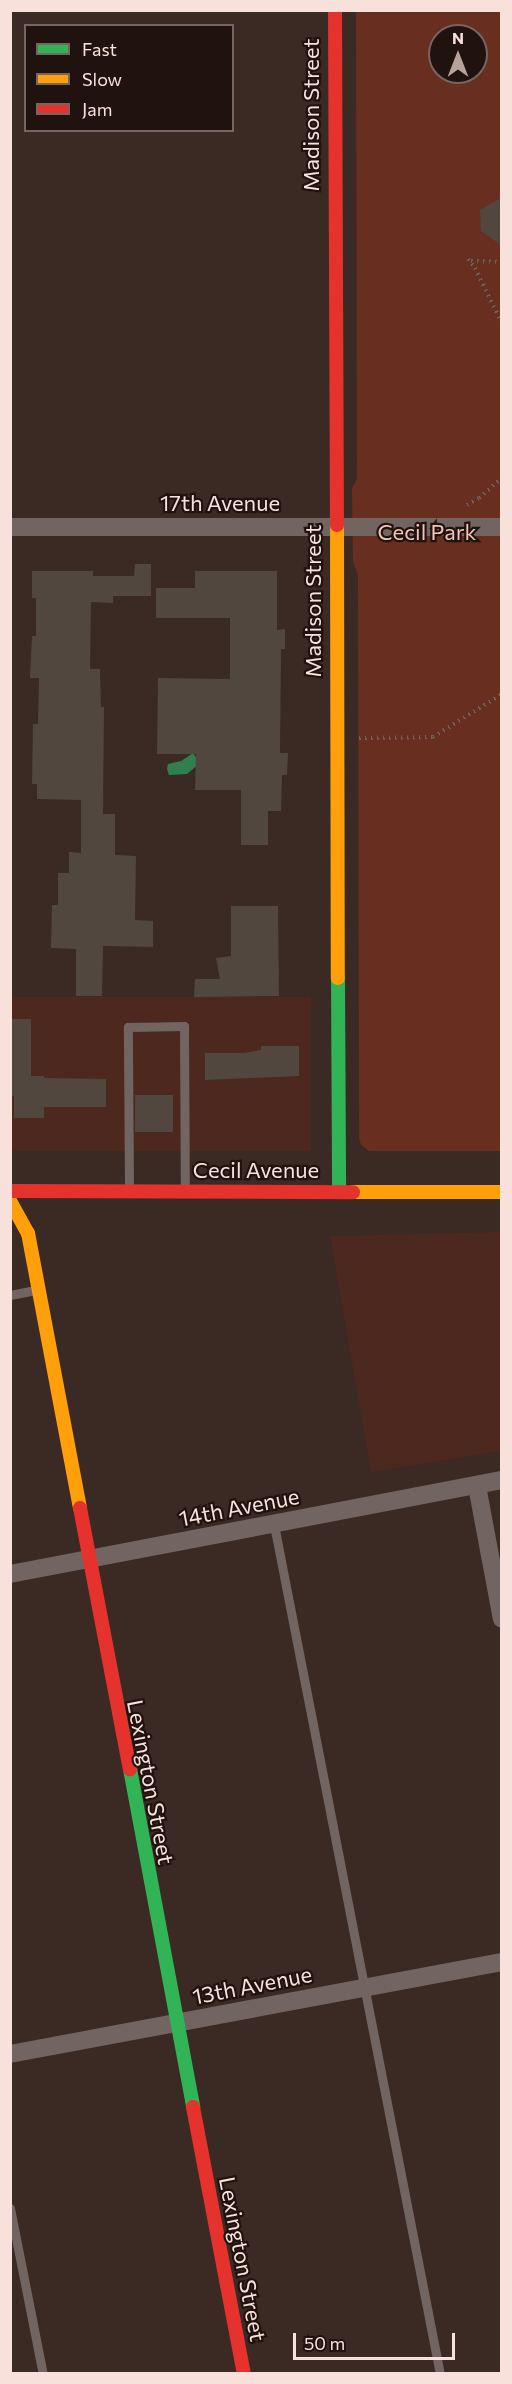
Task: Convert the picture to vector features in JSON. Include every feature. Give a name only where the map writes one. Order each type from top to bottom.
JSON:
[{"type":"street","name":"Madison Street","points":[[335,10],[339,1191]]},
{"type":"street","name":"17th Avenue","points":[[10,527],[501,527]]},
{"type":"street","name":"Cecil Avenue","points":[[10,1191],[501,1192]]},
{"type":"street","name":"Lexington Street","points":[[10,1201],[27,1233],[39,1290],[88,1560],[244,2373]]},
{"type":"street","name":"14th Avenue","points":[[10,1574],[501,1480]]},
{"type":"street","points":[[477,1486],[501,1619]]},
{"type":"street","name":"13th Avenue","points":[[10,2055],[501,1962]]},
{"type":"lane","points":[[129,1191],[128,1027],[173,1026],[184,1026],[185,1191]]},
{"type":"lane","points":[[10,1295],[39,1290]]},
{"type":"lane","points":[[274,1525],[440,2373]]},
{"type":"lane","points":[[10,2208],[43,2373]]},
{"type":"path","points":[[501,262],[479,262],[468,259],[475,268],[501,322]]},
{"type":"path","points":[[475,268],[479,262]]},
{"type":"path","points":[[467,505],[482,497],[501,478]]},
{"type":"path","points":[[494,485],[501,483]]},
{"type":"path","points":[[482,497],[483,505]]},
{"type":"path","points":[[358,738],[433,738],[501,694]]},
{"type":"shaded area","points":[[193,753],[200,763],[187,774],[169,775],[168,764],[181,761]]},
{"type":"shaded area","points":[[10,997],[311,997],[311,1151],[10,1151]]},
{"type":"shaded area","points":[[501,1232],[501,1451],[371,1472],[330,1236]]},
{"type":"green space","name":"Cecil Park","points":[[356,11],[501,11],[501,1151],[369,1151],[361,1145],[359,1138],[358,575],[353,562],[352,488],[357,479]]},
{"type":"building","points":[[501,198],[501,245],[481,231],[480,210]]},
{"type":"building","points":[[135,564],[151,564],[151,596],[113,596],[113,603],[91,602],[90,669],[100,669],[101,707],[104,707],[103,814],[115,814],[115,855],[136,856],[135,920],[153,921],[153,947],[103,946],[102,996],[76,996],[76,949],[51,948],[52,905],[58,905],[58,873],[69,873],[69,852],[81,853],[81,800],[37,799],[37,784],[32,784],[33,724],[38,724],[39,678],[30,678],[32,636],[36,636],[36,598],[32,598],[32,571],[93,571],[93,576],[134,576]]},
{"type":"building","points":[[195,571],[277,571],[277,630],[285,629],[285,649],[281,649],[280,753],[288,753],[287,775],[282,775],[281,811],[268,811],[268,845],[241,845],[241,790],[195,790],[196,754],[157,754],[158,678],[230,679],[230,618],[156,618],[156,588],[195,588]]},
{"type":"building","points":[[231,906],[278,906],[279,996],[194,997],[195,979],[220,979],[216,958],[231,956]]},
{"type":"building","points":[[10,1019],[31,1019],[31,1076],[106,1079],[106,1107],[44,1107],[44,1118],[14,1118],[14,1096],[10,1096]]},
{"type":"building","points":[[261,1046],[299,1046],[299,1076],[205,1080],[205,1053],[244,1053],[261,1050]]},
{"type":"building","points":[[135,1095],[173,1095],[173,1132],[135,1132]]},
{"type":"traffic: fast","points":[[338,978],[339,1191]]},
{"type":"traffic: fast","points":[[130,1769],[193,2107]]},
{"type":"traffic: slow","points":[[337,525],[338,978]]},
{"type":"traffic: slow","points":[[353,1192],[502,1192]]},
{"type":"traffic: slow","points":[[10,1201],[28,1233],[80,1508]]},
{"type":"traffic: jam","points":[[335,10],[337,525]]},
{"type":"traffic: jam","points":[[10,1191],[353,1192]]},
{"type":"traffic: jam","points":[[80,1508],[130,1769]]},
{"type":"traffic: jam","points":[[193,2107],[244,2374]]}]
